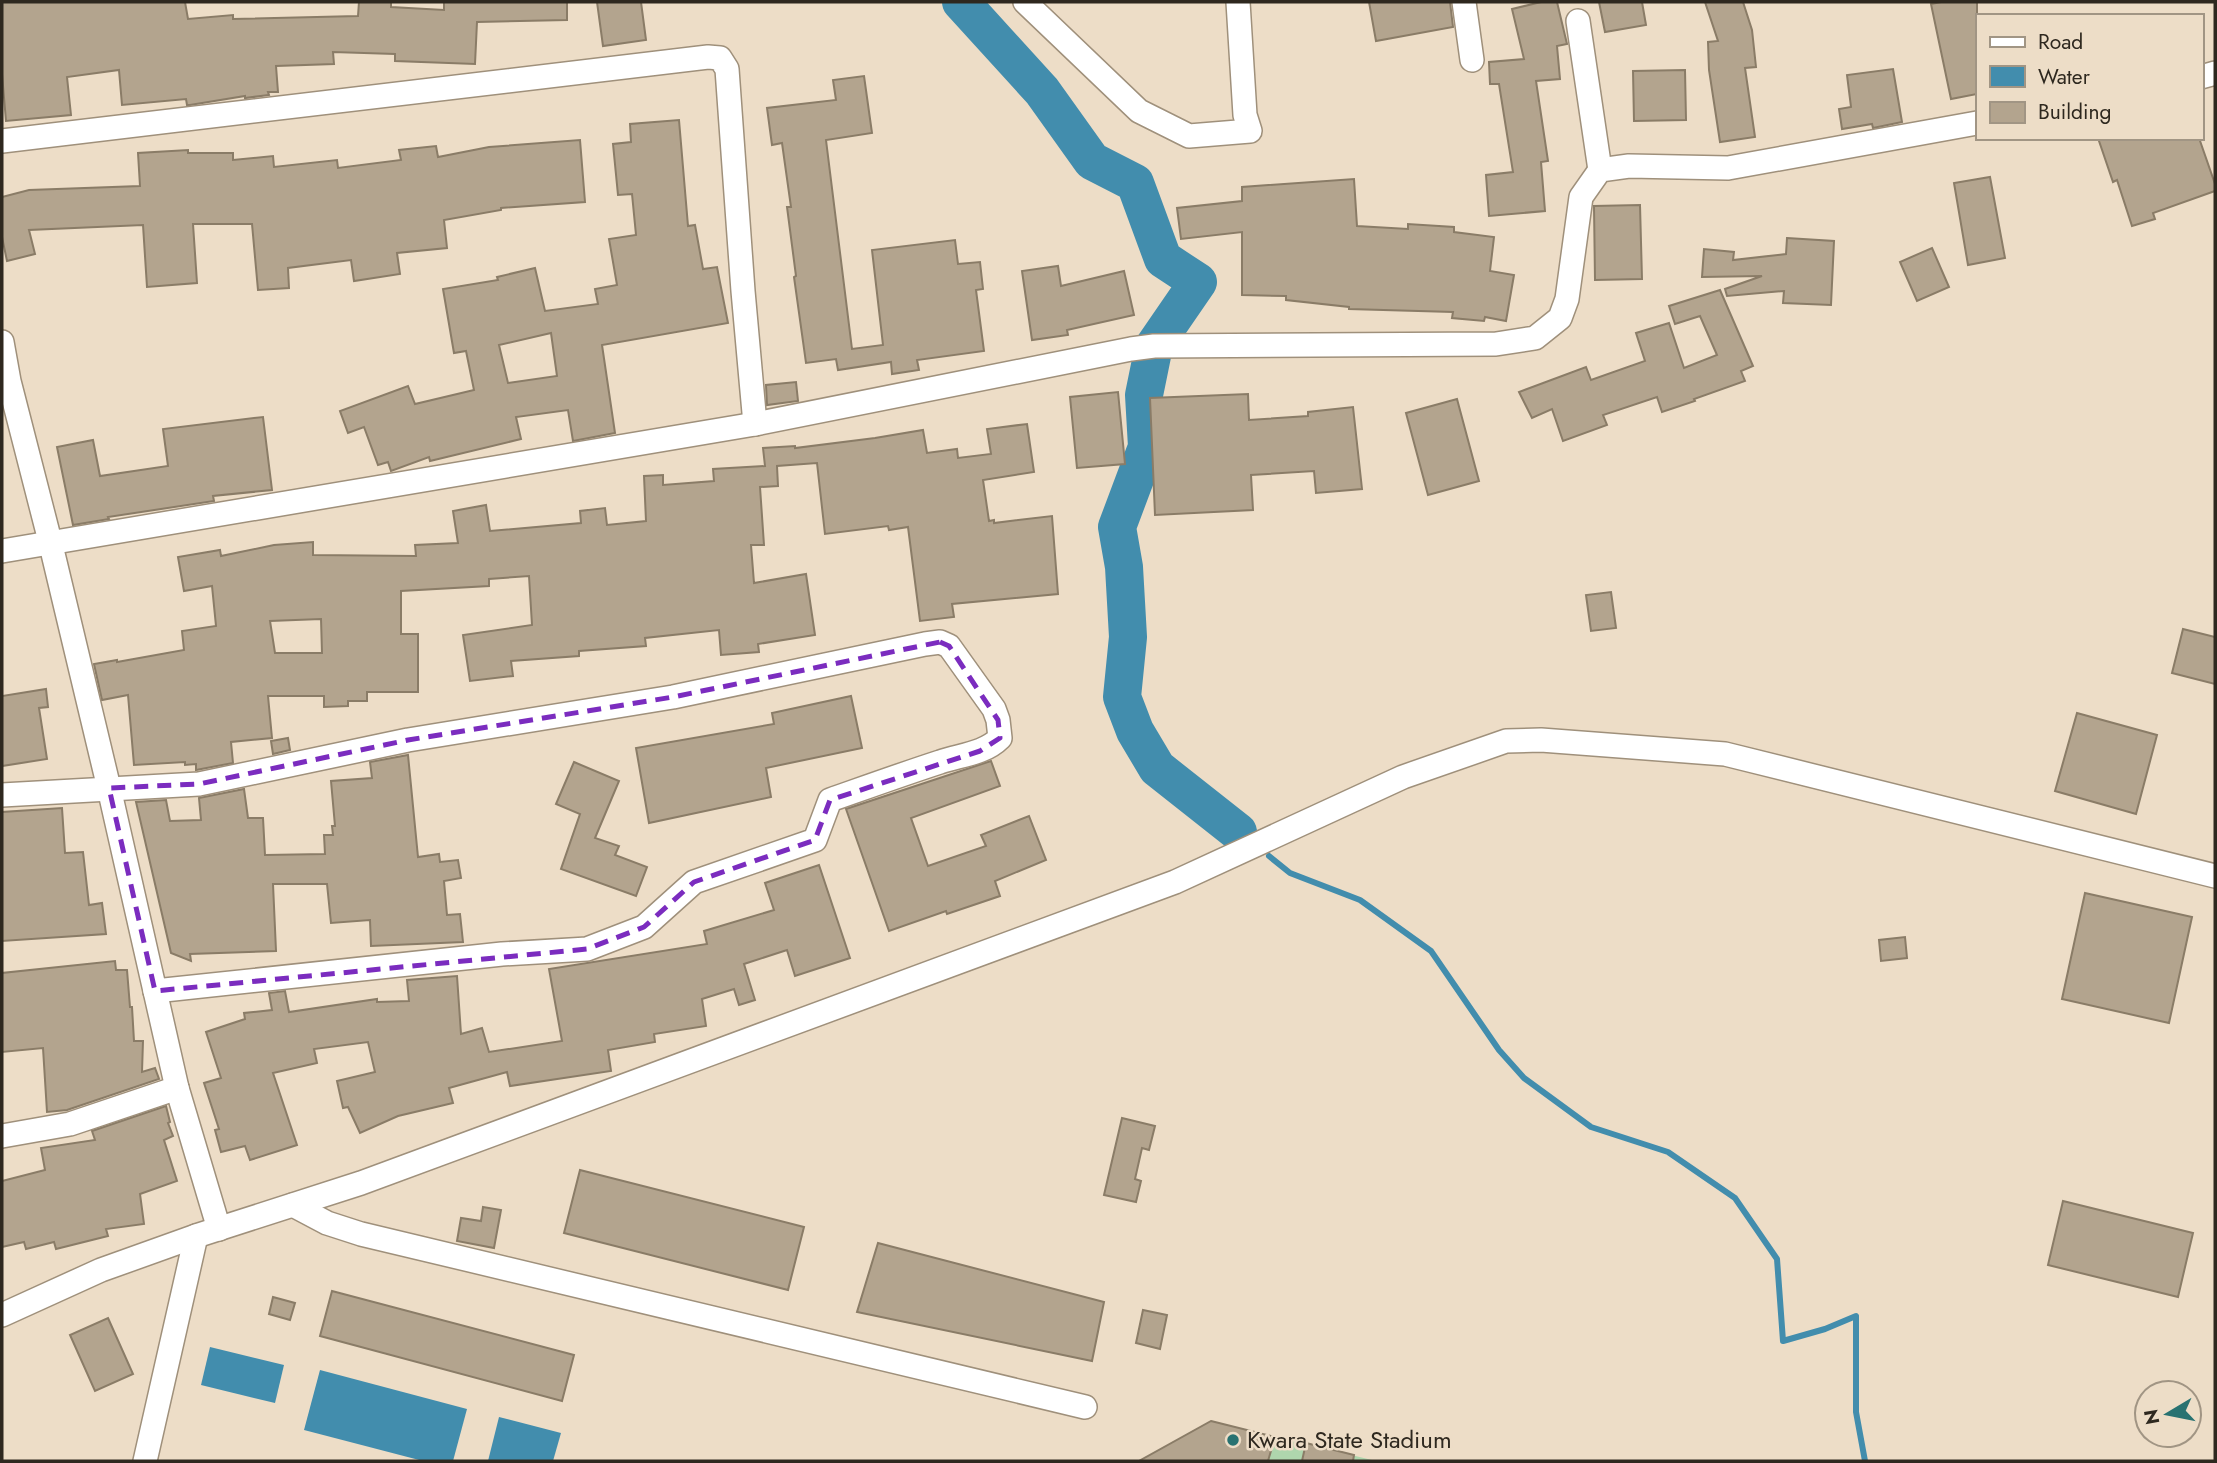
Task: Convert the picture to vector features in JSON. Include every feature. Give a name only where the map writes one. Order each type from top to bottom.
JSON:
[{"type":"street","points":[[1025,2],[1139,111],[1189,136],[1250,131],[1245,115],[1238,2]]},
{"type":"street","points":[[1464,2],[1472,60]]},
{"type":"street","points":[[2,551],[755,424],[1132,349],[1154,346],[1496,344],[1535,338],[1560,318],[1566,299],[1581,197],[1600,170],[1578,21]]},
{"type":"street","points":[[2,141],[418,90],[708,57],[720,58],[727,69],[755,424]]},
{"type":"street","points":[[1600,170],[1629,166],[1728,168],[1976,122]]},
{"type":"street","points":[[2,342],[5,382],[50,541],[177,1088],[219,1230]]},
{"type":"street","points":[[2,795],[199,785],[408,740],[673,697],[940,642],[949,646],[979,686],[999,720],[1000,738],[994,744],[980,751],[830,800],[815,840],[694,882],[644,927],[587,949],[489,955],[155,991]]},
{"type":"street","points":[[2,1315],[101,1270],[374,1178],[1175,882],[1403,777],[1506,741],[1541,740],[1725,754],[2215,876]]},
{"type":"street","points":[[2,1136],[70,1124],[177,1088]]},
{"type":"street","points":[[293,1205],[327,1223],[361,1234],[1086,1407]]},
{"type":"street","points":[[145,1461],[196,1236]]},
{"type":"highlighted area","points":[[940,642],[949,646],[998,720],[1000,738],[980,751],[830,800],[815,840],[694,882],[644,927],[587,949],[155,991],[109,788],[199,784],[408,740],[673,697]]},
{"type":"green space","name":"Kwara State Stadium","points":[[1211,1421],[1376,1461],[1139,1461]]},
{"type":"water","points":[[210,1347],[284,1365],[275,1403],[201,1385]]},
{"type":"water","points":[[320,1370],[467,1409],[453,1461],[423,1461],[304,1430]]},
{"type":"water","points":[[499,1417],[561,1433],[553,1461],[488,1461]]},
{"type":"building","points":[[2,2],[185,2],[188,19],[233,15],[233,19],[358,16],[359,2],[391,2],[391,7],[444,10],[444,2],[567,2],[567,20],[477,22],[475,64],[395,61],[395,54],[333,52],[334,64],[276,66],[278,92],[190,105],[187,105],[186,99],[122,105],[119,70],[67,77],[71,115],[6,121],[2,74]]},
{"type":"building","points":[[597,2],[641,2],[646,40],[603,46]]},
{"type":"building","points":[[1369,2],[1450,2],[1453,27],[1376,41]]},
{"type":"building","points":[[1541,2],[1557,2],[1567,44],[1557,46],[1560,79],[1536,81],[1548,161],[1541,162],[1545,211],[1489,216],[1486,175],[1513,172],[1499,84],[1490,84],[1489,62],[1524,59],[1512,9]]},
{"type":"building","points":[[1599,2],[1642,2],[1646,25],[1605,32]]},
{"type":"building","points":[[1705,2],[1743,2],[1752,30],[1756,67],[1745,68],[1755,137],[1720,142],[1709,70],[1708,42],[1718,41]]},
{"type":"building","points":[[1977,2],[1976,94],[1951,99],[1931,4]]},
{"type":"building","points":[[1893,69],[1902,122],[1873,128],[1872,124],[1842,129],[1839,109],[1851,107],[1847,75]]},
{"type":"building","points":[[1685,70],[1686,120],[1634,121],[1633,71]]},
{"type":"building","points":[[864,76],[872,133],[826,140],[852,349],[883,345],[872,250],[955,240],[958,264],[980,262],[983,289],[976,290],[984,351],[917,360],[919,370],[892,374],[891,362],[838,370],[836,359],[806,363],[794,277],[787,207],[791,207],[782,143],[772,145],[767,108],[836,100],[833,80]]},
{"type":"building","points":[[679,120],[688,226],[695,225],[703,269],[717,267],[728,323],[602,345],[615,433],[573,441],[568,410],[516,417],[521,439],[430,461],[429,457],[391,471],[388,462],[378,465],[364,427],[348,433],[340,411],[408,386],[415,404],[474,390],[466,351],[454,353],[443,289],[498,280],[497,277],[535,268],[545,311],[598,304],[595,289],[617,285],[609,239],[636,235],[632,194],[618,195],[613,144],[631,142],[630,124]],"holes":[[[551,333],[557,376],[508,383],[499,345]]]},
{"type":"building","points":[[580,140],[585,202],[501,208],[444,220],[447,248],[397,253],[400,274],[354,281],[351,260],[288,268],[289,288],[258,290],[252,224],[193,224],[197,283],[147,287],[143,225],[29,230],[35,254],[7,261],[2,237],[2,197],[29,190],[140,186],[138,153],[188,150],[188,153],[233,153],[233,160],[273,156],[274,167],[337,160],[338,168],[401,160],[399,150],[436,146],[438,157],[489,147]]},
{"type":"building","points":[[2099,140],[2200,140],[2215,191],[2153,213],[2155,219],[2132,226],[2117,180],[2113,182]]},
{"type":"building","points":[[1990,177],[2005,258],[1968,265],[1954,183]]},
{"type":"building","points":[[1354,179],[1357,226],[1408,229],[1408,224],[1454,227],[1454,232],[1494,237],[1490,271],[1514,275],[1506,321],[1485,317],[1484,321],[1452,318],[1453,312],[1349,309],[1286,300],[1286,296],[1242,295],[1242,232],[1181,239],[1177,208],[1242,201],[1242,187]]},
{"type":"building","points":[[1640,205],[1642,279],[1595,280],[1594,206]]},
{"type":"building","points":[[1787,238],[1834,241],[1831,305],[1783,303],[1784,291],[1727,296],[1725,289],[1762,276],[1702,277],[1704,249],[1734,252],[1733,260],[1786,254]]},
{"type":"building","points":[[1932,248],[1949,287],[1917,301],[1900,262]]},
{"type":"building","points":[[1058,266],[1061,286],[1124,271],[1134,315],[1067,330],[1068,335],[1032,340],[1022,271]]},
{"type":"building","points":[[1720,290],[1753,366],[1741,371],[1745,381],[1662,412],[1657,397],[1603,415],[1607,425],[1563,441],[1552,409],[1532,418],[1519,392],[1586,367],[1591,380],[1645,361],[1636,333],[1669,323],[1684,368],[1717,355],[1700,316],[1675,324],[1669,306]]},
{"type":"building","points":[[796,382],[798,401],[767,405],[766,385]]},
{"type":"building","points":[[1118,392],[1125,464],[1077,468],[1070,397]]},
{"type":"building","points":[[1248,394],[1249,420],[1308,416],[1308,412],[1353,407],[1362,489],[1316,493],[1314,471],[1251,475],[1253,510],[1155,515],[1150,398]]},
{"type":"building","points":[[1457,399],[1479,481],[1428,495],[1406,413]]},
{"type":"building","points":[[263,417],[272,490],[213,496],[214,501],[73,525],[57,447],[93,440],[100,476],[168,466],[163,429]]},
{"type":"building","points":[[1027,424],[1034,472],[983,480],[989,521],[994,520],[994,523],[1052,516],[1058,594],[952,604],[954,617],[920,621],[908,527],[889,530],[888,526],[825,534],[817,463],[777,466],[778,486],[760,487],[764,545],[751,545],[754,583],[806,574],[815,635],[758,644],[759,652],[721,655],[719,630],[645,638],[646,646],[579,651],[579,656],[511,661],[513,676],[470,681],[463,635],[532,625],[529,576],[489,579],[489,586],[401,591],[401,634],[418,634],[418,692],[367,692],[367,701],[348,701],[348,706],[324,707],[324,696],[268,696],[272,738],[231,742],[233,763],[196,770],[196,764],[185,765],[185,762],[134,765],[128,695],[102,700],[94,664],[184,650],[182,631],[216,626],[212,586],[184,591],[178,557],[220,550],[221,556],[274,545],[313,542],[313,555],[416,556],[415,545],[458,543],[453,511],[486,505],[490,531],[581,523],[580,511],[605,508],[607,525],[646,521],[644,476],[663,475],[663,485],[714,481],[713,469],[765,466],[763,448],[795,448],[923,430],[927,453],[957,449],[958,458],[991,454],[987,429]],"holes":[[[321,619],[322,653],[275,653],[270,621]]]},
{"type":"building","points":[[1611,592],[1616,628],[1591,631],[1586,595]]},
{"type":"building","points":[[2183,629],[2215,637],[2215,684],[2172,673]]},
{"type":"building","points":[[46,689],[48,707],[39,708],[47,759],[2,766],[2,696]]},
{"type":"building","points":[[851,696],[862,748],[766,768],[771,797],[649,823],[636,748],[774,724],[772,713]]},
{"type":"building","points":[[2077,713],[2157,735],[2136,814],[2055,791]]},
{"type":"building","points":[[288,738],[290,750],[273,754],[271,741]]},
{"type":"building","points":[[408,755],[418,857],[439,854],[440,862],[458,860],[461,878],[444,881],[447,915],[460,914],[463,942],[371,946],[370,920],[331,923],[327,884],[273,884],[276,951],[190,954],[191,961],[171,953],[136,802],[166,800],[170,821],[201,820],[199,798],[244,789],[248,818],[263,818],[265,855],[325,854],[324,835],[333,835],[332,826],[335,826],[331,781],[372,778],[370,762]]},
{"type":"building","points":[[991,761],[1000,786],[911,818],[928,866],[986,846],[981,835],[1029,816],[1046,860],[995,881],[1000,896],[889,931],[846,809]]},
{"type":"building","points":[[574,762],[619,781],[595,838],[619,846],[615,855],[647,867],[636,896],[561,869],[580,814],[556,804]]},
{"type":"building","points":[[62,808],[65,853],[83,852],[89,905],[102,903],[106,934],[2,941],[2,812]]},
{"type":"building","points":[[819,865],[850,958],[795,976],[787,950],[744,964],[755,1000],[739,1005],[734,989],[702,999],[706,1026],[654,1034],[655,1042],[608,1050],[611,1071],[510,1086],[507,1072],[449,1088],[453,1103],[398,1116],[360,1133],[348,1107],[343,1108],[337,1081],[375,1072],[368,1042],[314,1049],[317,1063],[273,1073],[297,1145],[250,1160],[245,1146],[221,1152],[215,1130],[219,1129],[204,1083],[221,1078],[206,1032],[245,1019],[244,1013],[272,1010],[269,993],[285,991],[289,1012],[377,999],[377,1002],[409,1001],[407,980],[457,976],[461,1034],[482,1028],[489,1052],[562,1041],[549,969],[707,944],[704,931],[774,910],[765,883]]},
{"type":"building","points":[[2085,893],[2192,917],[2169,1023],[2062,999]]},
{"type":"building","points":[[1905,937],[1907,958],[1881,961],[1879,940]]},
{"type":"building","points":[[115,961],[116,970],[127,970],[134,1041],[143,1041],[142,1072],[155,1068],[159,1079],[67,1110],[47,1112],[43,1048],[2,1052],[2,973]]},
{"type":"building","points":[[166,1106],[173,1136],[164,1140],[177,1181],[140,1194],[144,1224],[106,1229],[108,1236],[56,1249],[54,1242],[26,1249],[24,1242],[2,1247],[2,1181],[45,1170],[41,1148],[95,1140],[92,1131]]},
{"type":"building","points":[[1122,1118],[1155,1126],[1149,1150],[1142,1148],[1135,1179],[1141,1181],[1136,1202],[1104,1195]]},
{"type":"building","points":[[580,1170],[804,1227],[788,1290],[564,1233]]},
{"type":"building","points":[[2063,1201],[2193,1233],[2178,1297],[2048,1265]]},
{"type":"building","points":[[483,1207],[501,1210],[494,1248],[457,1241],[461,1218],[481,1221]]},
{"type":"building","points":[[878,1243],[1104,1302],[1092,1361],[857,1312]]},
{"type":"building","points":[[332,1291],[574,1355],[562,1401],[320,1336]]},
{"type":"building","points":[[273,1297],[295,1303],[290,1320],[269,1314]]},
{"type":"building","points":[[1143,1310],[1167,1315],[1160,1349],[1136,1343]]},
{"type":"building","points":[[108,1318],[133,1374],[95,1391],[70,1335]]},
{"type":"building","name":"Kwara State Stadium","points":[[1211,1421],[1275,1437],[1268,1461],[1139,1461]]},
{"type":"building","points":[[1306,1443],[1354,1455],[1353,1461],[1302,1461]]},
{"type":"waterway","points":[[961,2],[1042,91],[1092,161],[1135,183],[1163,259],[1198,282],[1154,346],[1144,395],[1147,447],[1117,527],[1124,567],[1128,637],[1122,697],[1135,731],[1157,768],[1238,832]]},
{"type":"waterway","points":[[1269,856],[1290,873],[1360,900],[1431,951],[1499,1050],[1524,1078],[1591,1127],[1668,1152],[1735,1198],[1777,1259],[1783,1341],[1825,1329],[1856,1316],[1856,1412],[1865,1461]]},
{"type":"place","name":"Kwara State Stadium","points":[[1233,1440]]}]
